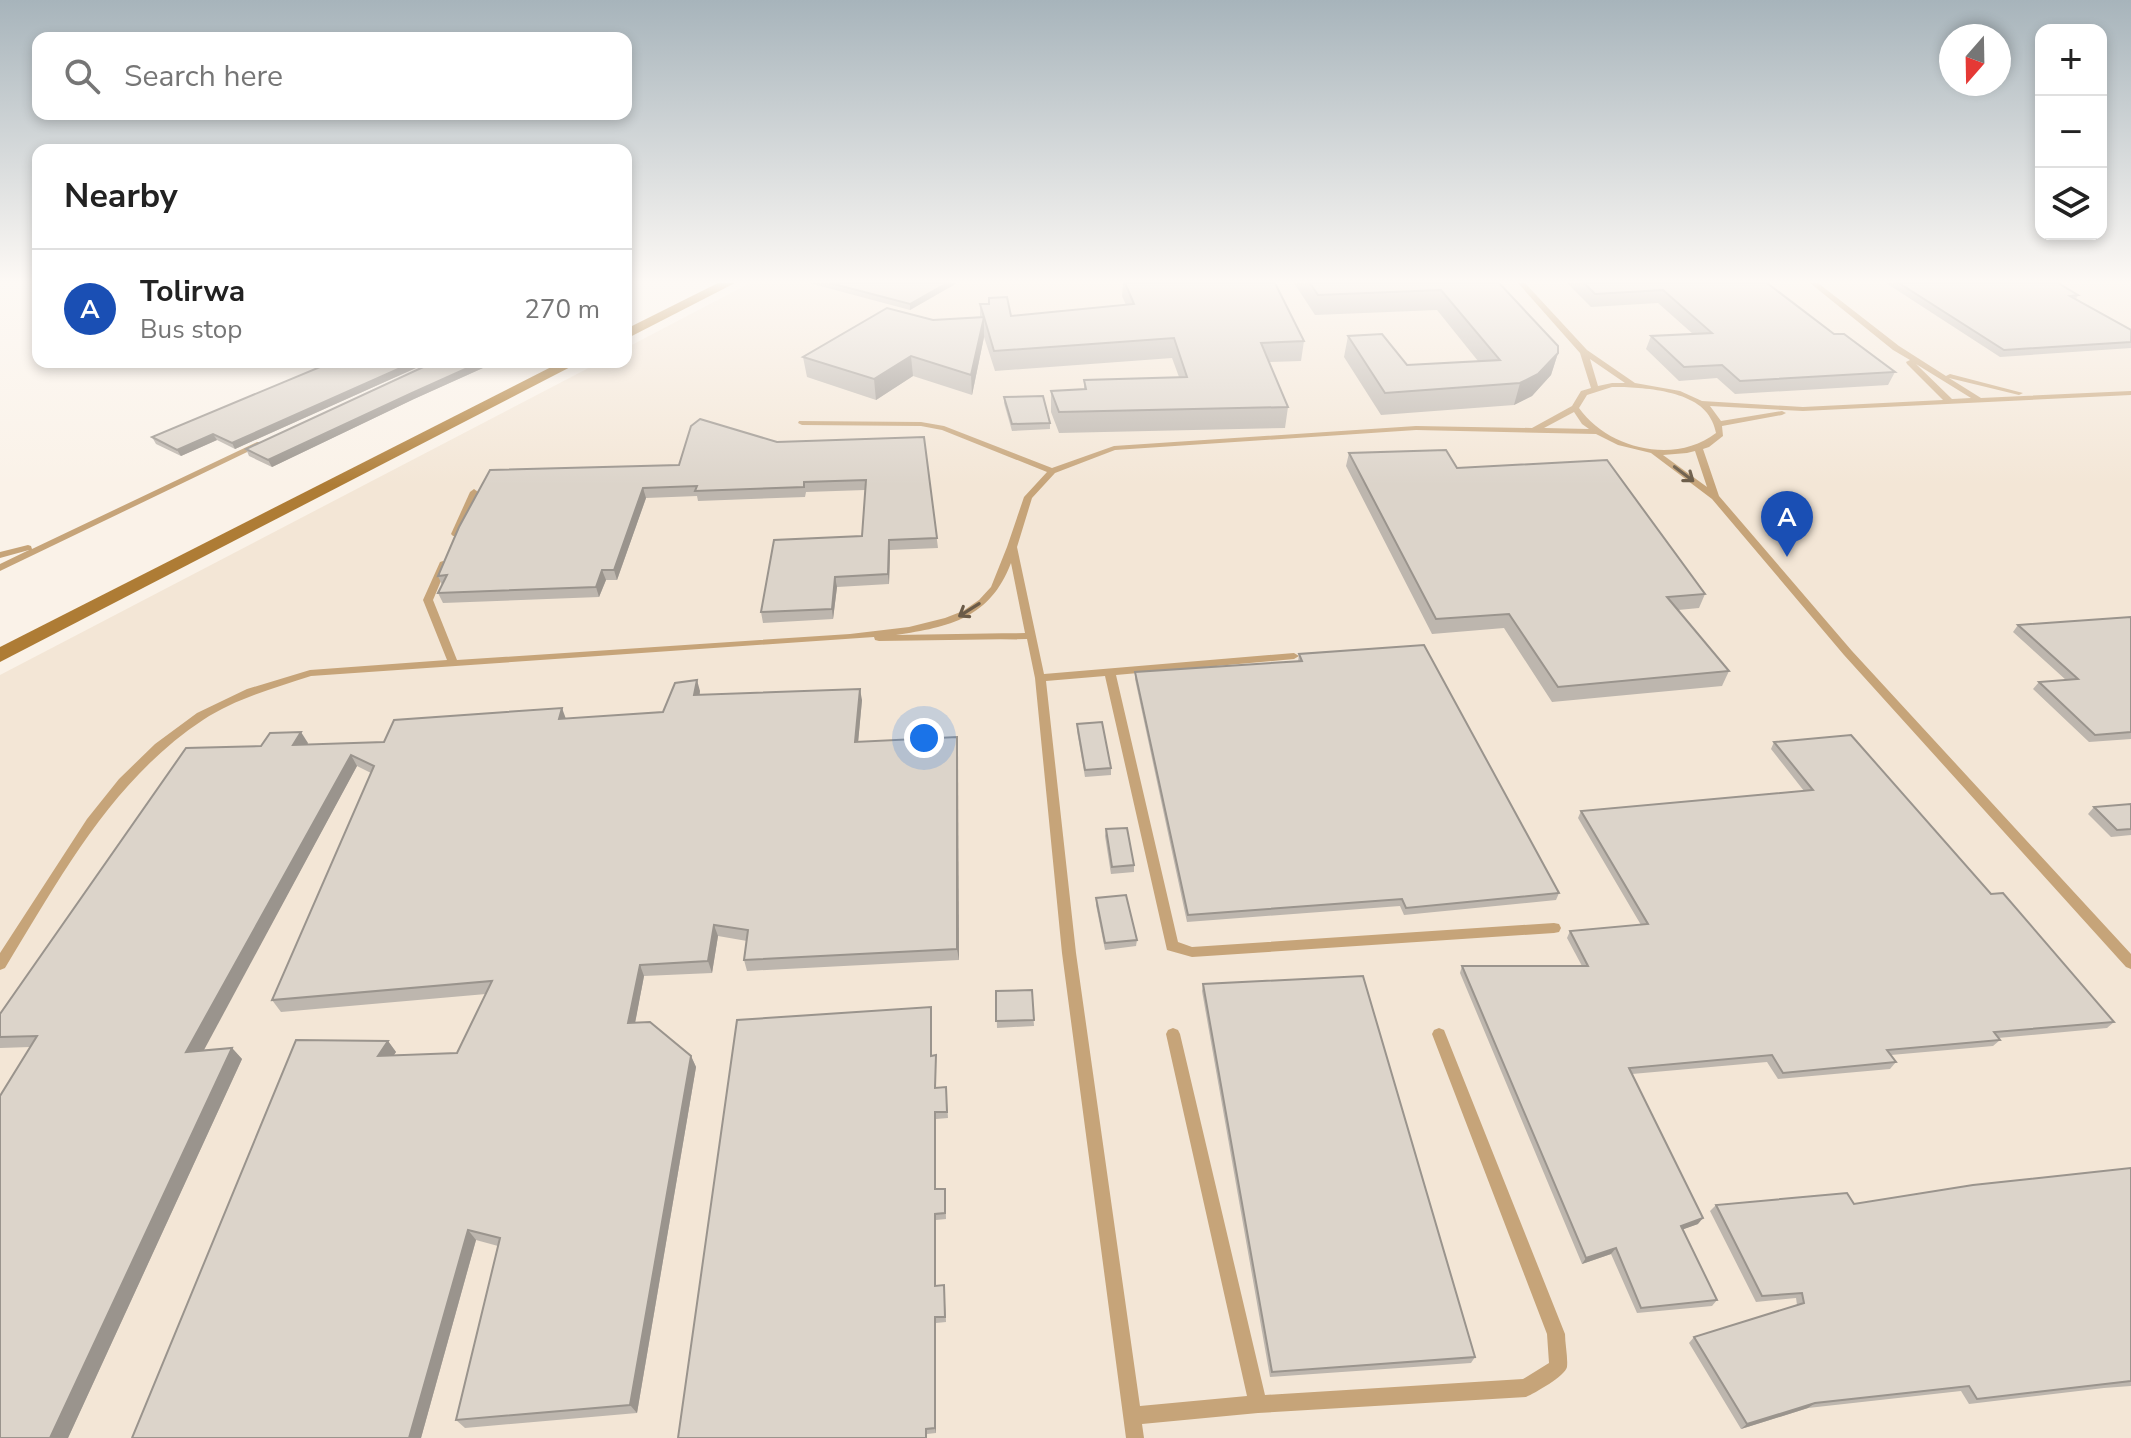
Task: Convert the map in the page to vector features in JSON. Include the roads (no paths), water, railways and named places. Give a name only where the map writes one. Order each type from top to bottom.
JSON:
[{"type":"main road","points":[[0,655],[561,368]]},
{"type":"lane","points":[[1898,350],[1949,401]]},
{"type":"lane","points":[[1899,350],[1979,400]]},
{"type":"lane","points":[[1584,352],[1633,385]]},
{"type":"lane","points":[[1584,352],[1595,388]]},
{"type":"lane","points":[[1933,371],[1983,386],[2048,397]]},
{"type":"lane","points":[[1698,403],[1720,424],[1720,434],[1713,443],[1699,449],[1653,451],[1611,440],[1595,432],[1581,420],[1575,408],[1577,400],[1595,388],[1633,385],[1667,391],[1698,403],[1803,409],[2131,393]]},
{"type":"lane","points":[[1535,430],[1575,408]]},
{"type":"lane","points":[[1720,424],[1803,409]]},
{"type":"lane","points":[[802,423],[921,424],[944,428],[1052,471]]},
{"type":"lane","points":[[850,637],[955,618],[978,605],[995,587],[1028,497],[1052,471],[1114,448],[1416,428],[1595,432]]},
{"type":"lane","points":[[0,568],[48,542],[273,439]]},
{"type":"lane","points":[[1699,449],[1715,497]]},
{"type":"lane","points":[[1653,451],[1715,497],[1848,653],[2131,963]]},
{"type":"lane","points":[[453,663],[428,600],[474,492]]},
{"type":"lane","points":[[0,555],[48,542]]},
{"type":"lane","points":[[1012,547],[1040,678],[1069,953],[1135,1438]]},
{"type":"lane","points":[[0,964],[101,806],[128,772],[183,727],[235,698],[279,680],[310,673],[850,637],[1030,636]]},
{"type":"lane","points":[[1040,678],[1294,656]]},
{"type":"lane","points":[[1110,673],[1172,946],[1192,952],[1554,928]]},
{"type":"lane","points":[[1173,1034],[1258,1404]]},
{"type":"lane","points":[[1133,1416],[1258,1404],[1526,1388],[1558,1367],[1556,1334],[1439,1034]]},
{"type":"place","name":"Tolirwa","points":[[1787,557]]}]
